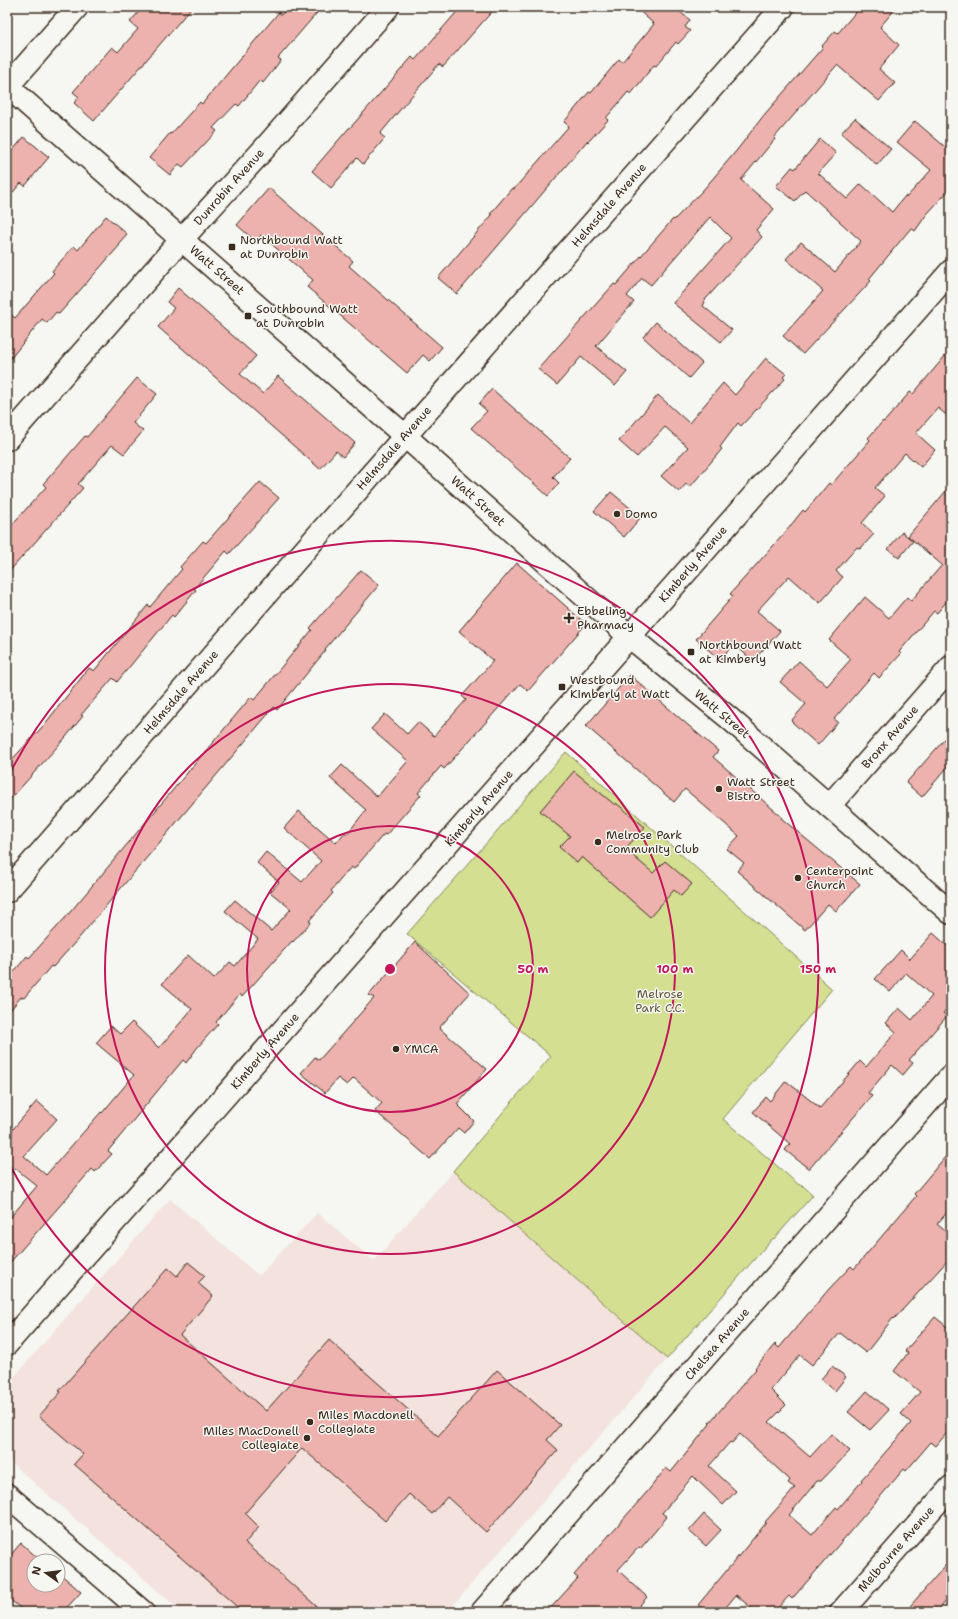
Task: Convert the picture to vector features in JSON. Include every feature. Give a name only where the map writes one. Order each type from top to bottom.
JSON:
[{"type":"street","points":[[7,87],[77,7]]},
{"type":"street","name":"Dunrobin Avenue","points":[[7,439],[388,7]]},
{"type":"street","name":"Helmsdale Avenue","points":[[7,891],[783,7]]},
{"type":"street","name":"Watt Street","points":[[7,87],[182,239],[630,637],[728,718],[951,913]]},
{"type":"street","name":"Kimberly Avenue","points":[[7,1344],[951,271]]},
{"type":"street","name":"Bronx Avenue","points":[[829,806],[951,667]]},
{"type":"street","name":"Chelsea Avenue","points":[[482,1612],[951,1076]]},
{"type":"street","name":"Melbourne Avenue","points":[[841,1612],[951,1487]]},
{"type":"street","points":[[7,1495],[132,1608]]},
{"type":"shaded area","name":"Miles Macdonell Collegiate","points":[[453,1171],[667,1359],[447,1612],[182,1612],[7,1459],[7,1385],[170,1199],[259,1276],[317,1213],[374,1261]]},
{"type":"green space","name":"Melrose Park C.C.","points":[[566,752],[832,989],[723,1119],[799,1185],[801,1184],[813,1195],[774,1239],[773,1238],[667,1359],[453,1171],[551,1056],[407,934]]},
{"type":"building","points":[[143,7],[192,7],[94,121],[74,103],[79,97],[73,92],[112,47],[118,52],[138,29],[130,22]]},
{"type":"building","points":[[288,7],[322,7],[278,58],[281,60],[263,83],[260,80],[239,106],[236,104],[213,128],[217,131],[183,167],[179,164],[170,175],[149,158],[170,133],[171,134],[200,102],[202,104],[279,12],[281,15]]},
{"type":"building","points":[[461,7],[496,7],[443,67],[439,64],[404,105],[380,134],[385,138],[363,164],[357,158],[331,188],[312,171],[412,57],[415,60]]},
{"type":"building","points":[[635,7],[674,7],[690,20],[685,27],[690,31],[678,44],[676,42],[656,66],[654,65],[631,94],[628,92],[606,118],[608,120],[588,142],[587,141],[457,294],[438,278],[492,215],[490,214],[512,188],[514,189],[569,126],[564,122],[589,92],[591,93],[619,59],[622,62],[654,24]]},
{"type":"building","points":[[860,7],[897,7],[880,27],[899,45],[879,69],[895,83],[879,101],[837,65],[774,138],[775,139],[741,180],[774,209],[756,230],[762,237],[704,301],[703,306],[732,330],[721,342],[673,303],[731,238],[710,217],[651,285],[642,278],[627,296],[634,302],[596,346],[627,372],[615,386],[581,357],[557,385],[538,369],[614,284],[616,285],[673,219],[674,220],[704,189],[764,115],[823,47],[822,46],[835,31],[838,33]]},
{"type":"building","points":[[855,118],[891,149],[877,165],[841,133]]},
{"type":"building","points":[[915,121],[951,152],[951,188],[927,214],[915,231],[911,228],[869,279],[871,281],[803,354],[783,336],[823,291],[786,259],[801,242],[835,272],[861,241],[805,190],[795,201],[776,186],[792,167],[795,169],[820,139],[836,153],[818,173],[847,199],[861,184],[892,212],[905,196],[907,197],[931,170],[897,142]]},
{"type":"building","points":[[24,137],[49,157],[25,186],[21,183],[7,199],[7,157]]},
{"type":"building","points":[[269,188],[353,261],[349,266],[442,347],[430,361],[423,355],[407,373],[307,287],[313,280],[261,235],[255,241],[237,225]]},
{"type":"building","points":[[106,216],[127,234],[118,244],[120,245],[59,314],[56,312],[47,323],[42,319],[7,363],[7,311],[15,318],[54,273],[52,271],[74,246],[78,250]]},
{"type":"building","points":[[178,288],[256,356],[240,374],[263,394],[278,376],[355,443],[343,457],[336,451],[320,469],[158,327],[174,308],[167,302]]},
{"type":"building","points":[[656,322],[702,363],[689,378],[643,337]]},
{"type":"building","points":[[951,349],[951,419],[938,408],[916,433],[935,450],[921,467],[905,453],[875,488],[885,496],[862,523],[874,534],[860,549],[857,547],[836,571],[843,577],[820,603],[789,576],[757,611],[780,631],[753,661],[734,644],[720,660],[696,639],[733,596],[730,594],[783,535],[803,510],[805,512],[829,483],[831,485],[870,440],[868,438],[883,421],[884,422],[910,392],[913,394]]},
{"type":"building","points":[[766,358],[786,374],[783,377],[785,379],[741,426],[738,423],[720,447],[722,449],[690,487],[686,484],[679,492],[661,476],[688,447],[665,427],[637,457],[619,441],[658,395],[689,423],[723,383],[735,395]]},
{"type":"building","points":[[137,378],[157,394],[133,423],[143,431],[124,454],[112,445],[78,484],[83,488],[7,574],[7,530],[46,487],[43,484],[85,436],[87,437]]},
{"type":"building","points":[[492,389],[570,458],[553,477],[559,483],[548,496],[471,428],[487,411],[479,404]]},
{"type":"building","points":[[260,482],[279,498],[229,554],[226,551],[194,589],[196,590],[174,617],[172,615],[117,682],[113,678],[81,715],[83,716],[65,738],[7,803],[7,765],[44,725],[89,668],[94,671],[148,605],[150,607],[182,569],[180,567],[203,541],[206,543]]},
{"type":"building","points":[[951,485],[951,596],[937,613],[934,611],[899,652],[901,654],[879,678],[874,673],[834,719],[838,722],[818,745],[791,721],[806,704],[780,682],[799,661],[827,686],[851,659],[829,640],[865,597],[889,618],[907,597],[911,601],[942,565],[908,536]]},
{"type":"building","name":"Domo","points":[[611,492],[641,517],[624,537],[594,511]]},
{"type":"building","points":[[902,532],[913,541],[899,558],[888,549]]},
{"type":"building","points":[[517,563],[586,624],[528,691],[520,684],[444,769],[441,766],[418,793],[421,795],[386,835],[384,834],[354,869],[351,867],[331,891],[333,893],[309,921],[311,922],[242,997],[240,994],[216,1022],[218,1024],[186,1063],[183,1060],[108,1151],[112,1154],[95,1172],[92,1169],[7,1266],[7,1221],[37,1186],[15,1168],[7,1177],[7,1136],[37,1101],[57,1119],[24,1156],[46,1175],[134,1075],[96,1043],[111,1026],[120,1034],[132,1022],[159,1048],[192,1009],[162,984],[176,968],[188,955],[214,979],[230,962],[235,966],[258,939],[225,911],[235,900],[271,931],[291,909],[270,892],[279,882],[257,863],[266,852],[302,882],[321,861],[284,828],[299,811],[336,843],[345,832],[347,834],[366,810],[330,778],[342,765],[377,797],[408,761],[371,729],[385,714],[407,734],[418,722],[434,736],[466,700],[462,696],[493,661],[459,631]]},
{"type":"building","points":[[361,570],[379,585],[325,649],[326,650],[277,710],[274,707],[78,939],[53,967],[51,966],[24,998],[21,997],[7,1014],[7,980],[27,956],[29,958],[66,917],[251,697],[254,700],[312,630],[310,628]]},
{"type":"building","points":[[630,675],[718,751],[713,757],[782,817],[781,818],[860,884],[836,911],[828,904],[805,930],[737,871],[744,863],[727,849],[739,836],[685,789],[674,802],[586,726]]},
{"type":"building","points":[[951,732],[951,763],[922,797],[906,783]]},
{"type":"building","name":"Melrose Park Community Club","points":[[574,771],[615,805],[616,803],[645,827],[625,849],[653,873],[665,861],[692,884],[681,896],[674,890],[650,917],[582,857],[577,863],[559,847],[570,836],[540,811]]},
{"type":"building","points":[[933,933],[951,949],[951,1004],[943,1013],[947,1016],[909,1060],[913,1063],[903,1075],[892,1065],[868,1093],[872,1096],[809,1169],[785,1150],[790,1144],[753,1112],[766,1097],[770,1101],[786,1081],[820,1108],[860,1061],[866,1067],[896,1032],[886,1023],[899,1008],[912,1020],[932,996],[906,973],[890,992],[875,979],[901,950],[910,959]]},
{"type":"building","name":"YMCA","points":[[415,942],[470,993],[439,1028],[487,1069],[457,1104],[474,1121],[464,1133],[458,1128],[430,1159],[375,1111],[382,1103],[354,1078],[347,1085],[338,1078],[325,1093],[301,1073],[315,1057],[319,1060],[374,998],[369,995]]},
{"type":"building","points":[[951,1150],[951,1208],[937,1224],[951,1236],[951,1257],[894,1319],[893,1318],[866,1353],[840,1333],[812,1365],[800,1355],[771,1390],[786,1405],[769,1422],[810,1457],[831,1434],[850,1451],[821,1481],[817,1481],[789,1515],[812,1535],[836,1507],[838,1509],[862,1481],[861,1480],[911,1423],[901,1414],[920,1392],[894,1371],[908,1353],[905,1351],[935,1317],[951,1330],[951,1428],[936,1446],[931,1442],[906,1471],[904,1469],[792,1599],[789,1596],[774,1612],[756,1612],[736,1595],[722,1612],[706,1612],[698,1605],[766,1523],[765,1522],[795,1488],[788,1483],[790,1480],[740,1434],[732,1443],[730,1442],[709,1466],[736,1491],[723,1505],[693,1476],[662,1513],[667,1517],[641,1548],[639,1547],[618,1570],[647,1597],[634,1612],[547,1612],[578,1578],[574,1575],[647,1492],[666,1468],[671,1472],[710,1424],[709,1423],[756,1369],[755,1368],[775,1344],[779,1348],[829,1289],[851,1266],[854,1269],[916,1196],[914,1194]]},
{"type":"building","name":"Miles MacDonell Collegiate","points":[[188,1262],[205,1276],[198,1283],[213,1296],[180,1335],[266,1411],[329,1340],[438,1436],[497,1370],[560,1425],[547,1440],[558,1450],[486,1532],[447,1497],[432,1514],[409,1494],[385,1521],[302,1448],[245,1513],[259,1527],[245,1543],[323,1612],[243,1612],[74,1464],[83,1454],[39,1416],[61,1392],[59,1391],[168,1268],[177,1276]]},
{"type":"building","points":[[832,1366],[846,1377],[835,1391],[821,1379]]},
{"type":"building","points":[[867,1391],[889,1410],[870,1430],[848,1412]]},
{"type":"building","points":[[704,1514],[721,1530],[706,1546],[689,1531]]},
{"type":"building","points":[[21,1543],[32,1553],[26,1553],[26,1593],[66,1593],[66,1579],[81,1592],[63,1612],[25,1612],[7,1597],[7,1559]]},
{"type":"building","points":[[951,1559],[951,1595],[937,1612],[905,1612]]},
{"type":"place","name":"Northbound Watt at Dunrobin","points":[[232,247]]},
{"type":"place","name":"Southbound Watt at Dunrobin","points":[[248,316]]},
{"type":"place","name":"Domo","points":[[617,514]]},
{"type":"place","name":"Ebbeling Pharmacy","points":[[569,618]]},
{"type":"place","name":"Northbound Watt at Kimberly","points":[[691,652]]},
{"type":"place","name":"Westbound Kimberly at Watt","points":[[562,687]]},
{"type":"place","name":"Watt Street Bistro","points":[[719,789]]},
{"type":"place","name":"Melrose Park Community Club","points":[[598,842]]},
{"type":"place","name":"Centerpoint Church","points":[[798,878]]},
{"type":"place","name":"YMCA","points":[[396,1049]]},
{"type":"place","name":"Miles Macdonell Collegiate","points":[[310,1422]]},
{"type":"place","name":"Miles MacDonell Collegiate","points":[[307,1438]]}]
